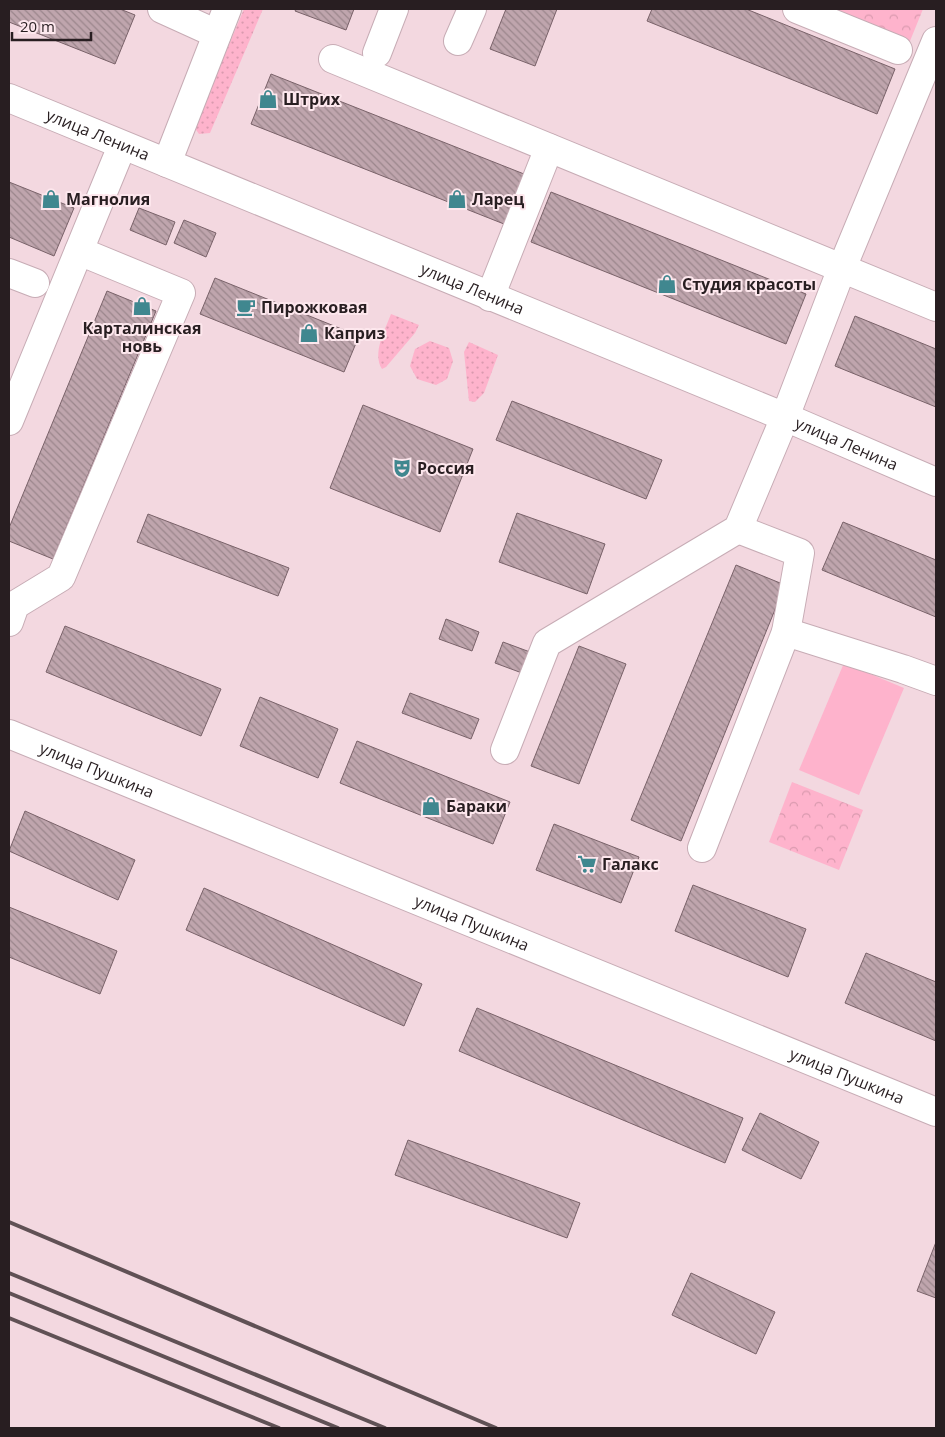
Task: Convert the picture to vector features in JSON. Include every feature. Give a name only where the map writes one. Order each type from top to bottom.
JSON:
[{"type":"street","points":[[162,9],[217,34]]},
{"type":"street","points":[[166,163],[227,9]]},
{"type":"street","points":[[377,53],[394,9]]},
{"type":"street","points":[[458,42],[472,9]]},
{"type":"street","points":[[797,9],[898,50]]},
{"type":"street","points":[[505,750],[547,643],[738,529],[785,418],[842,268],[931,68],[936,41]]},
{"type":"street","points":[[333,59],[936,307]]},
{"type":"street","name":"улица Ленина","points":[[9,98],[936,482]]},
{"type":"street","points":[[9,421],[122,146]]},
{"type":"street","points":[[490,297],[549,148]]},
{"type":"street","points":[[9,622],[15,605],[62,577],[181,293],[79,251]]},
{"type":"street","points":[[9,273],[35,283]]},
{"type":"street","points":[[702,848],[786,632],[800,553],[738,529]]},
{"type":"street","points":[[786,632],[903,668],[936,681]]},
{"type":"street","name":"улица Пушкина","points":[[9,734],[936,1112]]},
{"type":"green space","points":[[244,9],[263,9],[210,133],[199,134],[194,127]]},
{"type":"green space","points":[[819,9],[923,9],[908,46]]},
{"type":"green space","points":[[391,314],[419,325],[415,333],[386,367],[382,369],[379,363],[379,349]]},
{"type":"green space","points":[[430,341],[449,348],[453,361],[447,379],[436,385],[417,379],[410,366],[415,349]]},
{"type":"green space","points":[[469,342],[498,355],[484,393],[475,402],[469,401],[464,352]]},
{"type":"green space","points":[[844,663],[904,688],[859,795],[799,770]]},
{"type":"green space","points":[[792,782],[863,810],[839,870],[769,842]]},
{"type":"building","points":[[9,9],[120,9],[135,15],[115,64],[9,22]]},
{"type":"building","points":[[296,9],[354,9],[346,30],[295,11]]},
{"type":"building","points":[[506,9],[557,9],[535,66],[490,49]]},
{"type":"building","points":[[652,9],[746,9],[895,69],[877,114],[647,21]]},
{"type":"building","points":[[271,74],[524,174],[504,224],[251,124]]},
{"type":"building","points":[[9,182],[74,208],[54,256],[9,237]]},
{"type":"building","points":[[551,192],[806,294],[786,344],[531,242]]},
{"type":"building","points":[[139,208],[175,222],[166,245],[130,230]]},
{"type":"building","points":[[184,220],[216,233],[206,257],[174,243]]},
{"type":"building","points":[[215,278],[359,336],[344,372],[200,314]]},
{"type":"building","points":[[107,291],[156,311],[53,559],[9,541],[9,528]]},
{"type":"building","points":[[855,316],[936,349],[936,407],[835,366]]},
{"type":"building","points":[[512,401],[662,460],[646,499],[496,440]]},
{"type":"building","name":"Россия","points":[[363,405],[473,449],[440,532],[330,488]]},
{"type":"building","points":[[517,513],[605,544],[587,594],[499,562]]},
{"type":"building","points":[[148,514],[289,568],[278,596],[137,542]]},
{"type":"building","points":[[843,522],[936,560],[936,617],[822,570]]},
{"type":"building","points":[[736,565],[785,585],[681,841],[631,820]]},
{"type":"building","points":[[446,619],[479,632],[472,651],[439,639]]},
{"type":"building","points":[[65,626],[221,689],[201,736],[46,672]]},
{"type":"building","points":[[503,642],[530,652],[522,673],[495,663]]},
{"type":"building","points":[[579,646],[626,664],[579,784],[531,766]]},
{"type":"building","points":[[410,693],[479,719],[471,739],[402,713]]},
{"type":"building","points":[[260,697],[338,729],[318,778],[240,746]]},
{"type":"building","points":[[357,741],[510,802],[493,844],[340,783]]},
{"type":"building","points":[[25,811],[135,860],[118,900],[9,851]]},
{"type":"building","name":"Галакс","points":[[554,824],[639,857],[621,903],[536,870]]},
{"type":"building","points":[[693,885],[806,929],[788,977],[675,931]]},
{"type":"building","points":[[204,888],[422,984],[404,1026],[186,930]]},
{"type":"building","points":[[9,907],[117,951],[100,994],[9,957]]},
{"type":"building","points":[[866,953],[936,982],[936,1041],[845,1003]]},
{"type":"building","points":[[477,1008],[743,1118],[725,1163],[459,1051]]},
{"type":"building","points":[[760,1113],[819,1142],[801,1179],[742,1150]]},
{"type":"building","points":[[408,1140],[580,1203],[567,1238],[395,1175]]},
{"type":"building","points":[[936,1242],[936,1298],[917,1291]]},
{"type":"building","points":[[691,1273],[775,1312],[756,1354],[672,1315]]},
{"type":"railway","points":[[9,1222],[496,1428]]},
{"type":"railway","points":[[9,1273],[385,1428]]},
{"type":"railway","points":[[9,1293],[338,1428]]},
{"type":"railway","points":[[9,1318],[279,1428]]},
{"type":"place","name":"Штрих","points":[[268,99]]},
{"type":"place","name":"Магнолия","points":[[51,199]]},
{"type":"place","name":"Ларец","points":[[457,199]]},
{"type":"place","name":"Студия красоты","points":[[667,284]]},
{"type":"place","name":"Карталинская новь","points":[[142,306]]},
{"type":"place","name":"Пирожковая","points":[[246,307]]},
{"type":"place","name":"Каприз","points":[[309,333]]},
{"type":"place","name":"Россия","points":[[402,468]]},
{"type":"place","name":"Бараки","points":[[431,806]]},
{"type":"place","name":"Галакс","points":[[587,864]]}]
